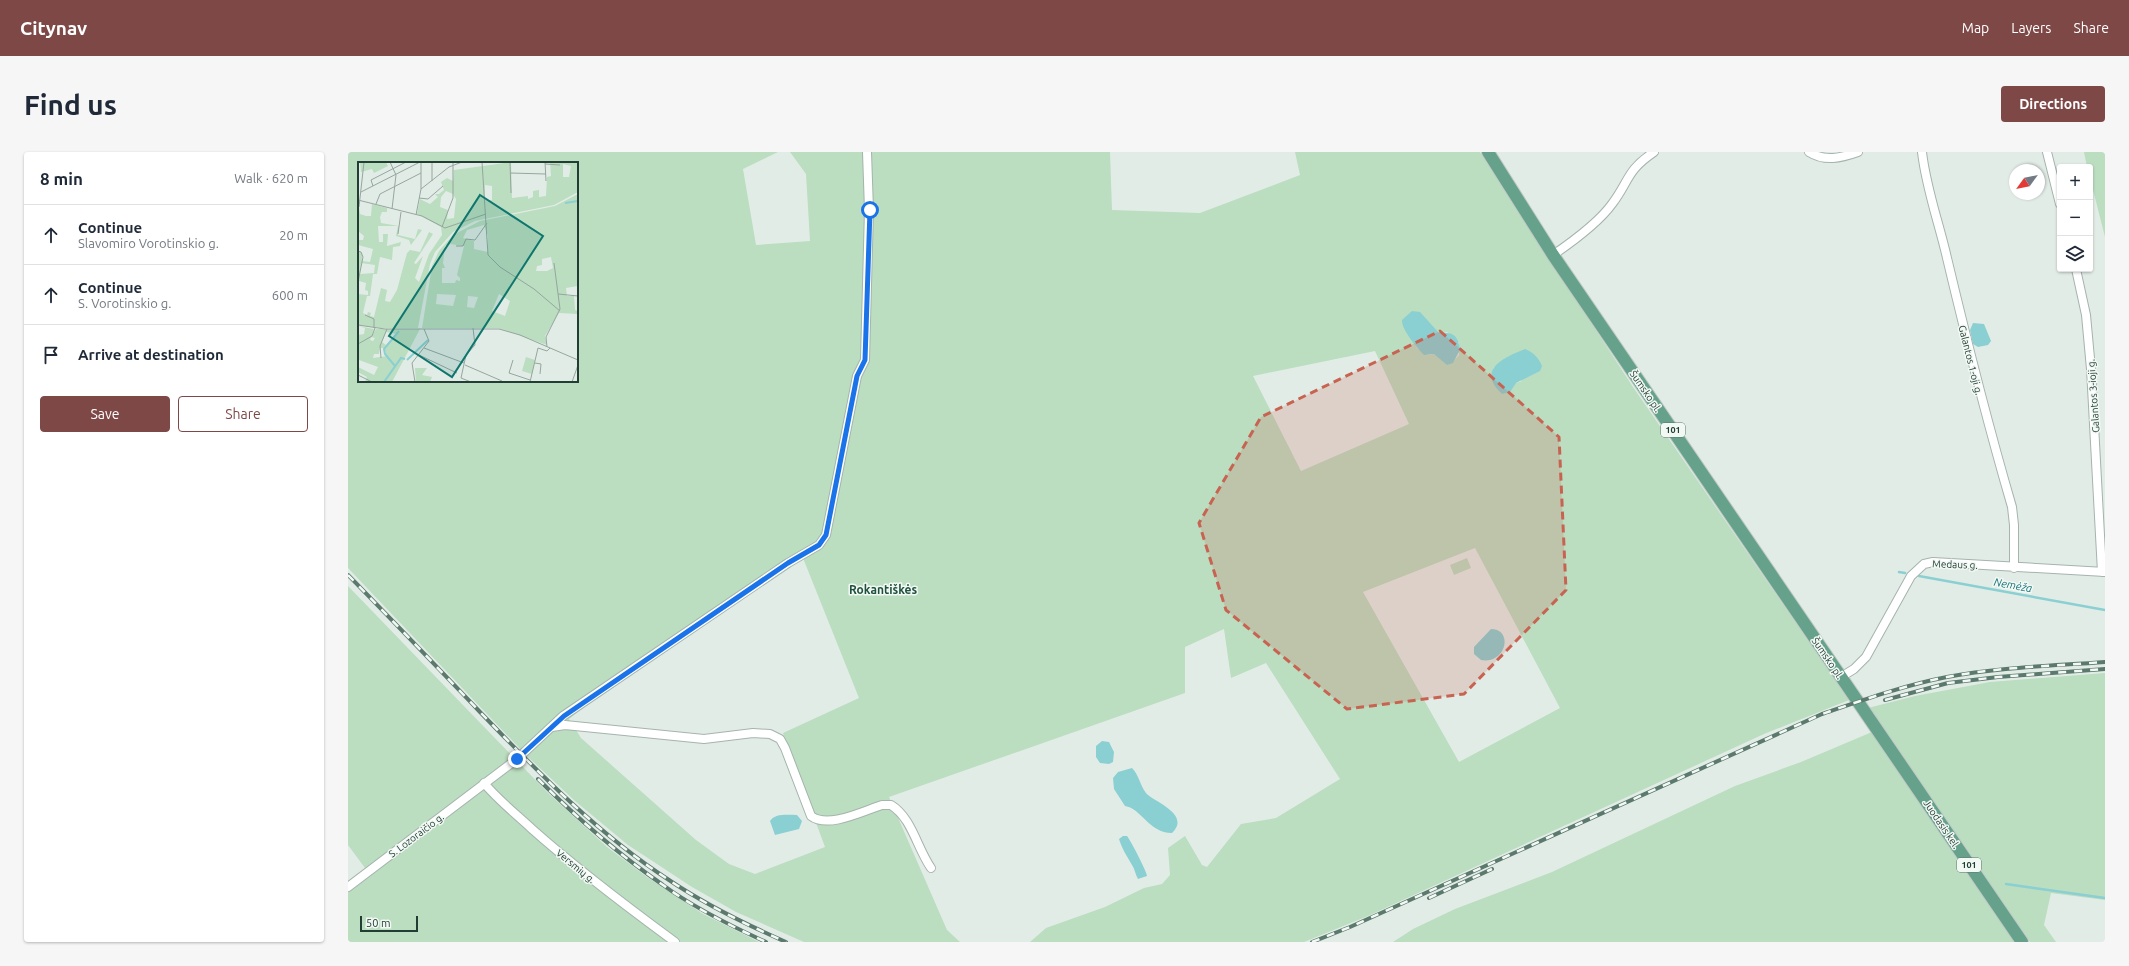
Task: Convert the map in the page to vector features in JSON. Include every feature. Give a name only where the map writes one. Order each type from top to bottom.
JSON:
[{"type":"main road","name":"Šumsko pl.","points":[[1488,152],[1553,255],[1861,706]]},
{"type":"main road","name":"Juodasis kel.","points":[[1861,706],[2022,942]]},
{"type":"street","name":"S. Lozoraičio g.","points":[[348,887],[517,759],[564,716],[788,563],[819,545],[826,535],[857,376],[865,360],[868,232],[870,210],[867,152]]},
{"type":"street","points":[[1553,255],[1612,204],[1633,168],[1654,152]]},
{"type":"street","points":[[1809,152],[1827,159],[1841,158],[1858,152]]},
{"type":"street","name":"Galantos 1-oji g.","points":[[1922,152],[1924,174],[1943,240],[1978,389],[2012,507],[2014,525],[2014,568]]},
{"type":"street","points":[[2047,152],[2059,200]]},
{"type":"street","name":"Galantos 3-ioji g.","points":[[2077,272],[2086,315],[2091,369],[2104,572]]},
{"type":"street","name":"Medaus g.","points":[[1841,677],[1854,669],[1866,657],[1911,576],[1924,564],[1933,562],[2014,568],[2104,572]]},
{"type":"street","points":[[552,727],[565,725],[704,740],[753,733],[770,734],[780,739],[785,748],[811,816],[817,820],[831,821],[882,805],[891,805],[899,810],[904,816],[925,860],[931,868]]},
{"type":"street","name":"Versmių g.","points":[[484,783],[492,794],[557,850],[615,898],[675,942]]},
{"type":"highlighted area","points":[[1440,331],[1559,437],[1566,590],[1464,694],[1347,709],[1226,610],[1199,523],[1261,417]]},
{"type":"green space","points":[[348,152],[778,152],[743,169],[756,245],[810,241],[806,174],[790,152],[1110,152],[1112,210],[1200,213],[1300,175],[1295,152],[1480,152],[1633,387],[1849,700],[1764,734],[1368,916],[1304,942],[1030,942],[1046,928],[1105,907],[1144,888],[1162,884],[1170,875],[1168,848],[1185,836],[1202,865],[1207,867],[1241,824],[1276,818],[1340,779],[1266,663],[1231,678],[1224,629],[1185,647],[1185,693],[889,797],[947,930],[960,942],[804,942],[736,912],[692,887],[628,845],[575,801],[527,756],[348,568]],"holes":[[[1433,328],[1439,333],[1447,332],[1459,343],[1459,355],[1452,363],[1434,354],[1428,355],[1417,348],[1411,336]],[[1375,351],[1409,424],[1301,471],[1253,376]],[[1494,367],[1522,381],[1516,383],[1491,377]],[[1475,548],[1560,708],[1459,762],[1363,592]],[[801,553],[859,698],[783,733],[825,847],[755,874],[729,864],[696,840],[581,738],[569,719],[665,642]]]},
{"type":"green space","points":[[2084,152],[2105,152],[2105,237],[2093,190],[2093,164],[2086,164]]},
{"type":"green space","points":[[1467,558],[1471,568],[1454,575],[1450,565]]},
{"type":"green space","points":[[348,586],[548,793],[607,847],[647,877],[703,914],[759,942],[348,942],[348,881],[365,868],[348,845]]},
{"type":"green space","points":[[2105,673],[2105,900],[2051,893],[2044,925],[2056,942],[2030,942],[1868,708],[1915,696],[1990,682]]},
{"type":"green space","points":[[1872,732],[2014,942],[1393,942],[1413,929],[1455,909],[1552,872],[1735,786],[1801,762]]},
{"type":"water","points":[[1412,311],[1420,312],[1439,333],[1448,333],[1456,338],[1460,350],[1453,363],[1447,365],[1434,354],[1424,355],[1414,343],[1402,324],[1402,320]]},
{"type":"water","points":[[1973,323],[1984,324],[1991,341],[1988,345],[1978,347],[1973,344],[1970,330]]},
{"type":"water","points":[[1525,349],[1539,360],[1542,366],[1540,371],[1516,383],[1510,392],[1502,394],[1495,386],[1492,378],[1492,372],[1501,361],[1508,356]]},
{"type":"water","points":[[1491,629],[1498,631],[1503,635],[1505,640],[1504,646],[1496,657],[1490,660],[1481,660],[1474,654],[1474,647]]},
{"type":"water","points":[[1102,741],[1109,742],[1114,752],[1113,762],[1109,764],[1100,763],[1096,757],[1096,746]]},
{"type":"water","points":[[1132,768],[1146,793],[1174,814],[1177,820],[1177,826],[1172,833],[1157,829],[1136,811],[1125,806],[1114,789],[1113,778],[1118,772]]},
{"type":"water","points":[[782,815],[797,815],[802,821],[799,829],[775,835],[770,821],[772,818]]},
{"type":"water","points":[[1123,836],[1127,836],[1129,839],[1147,876],[1138,879],[1120,843],[1119,839]]},
{"type":"waterway","name":"Nemėža","points":[[1899,572],[1905,573]]},
{"type":"waterway","name":"Nemėža","points":[[1919,576],[2105,610]]},
{"type":"waterway","points":[[2006,884],[2105,898]]},
{"type":"railway","points":[[348,575],[524,757],[570,801],[618,843],[643,862],[697,898],[726,914],[786,942]]},
{"type":"railway","points":[[1312,942],[1350,927],[1822,714],[1868,698],[1931,680],[1947,677],[2006,669],[2105,662]]},
{"type":"railway","points":[[1885,700],[1948,683],[1998,677],[2105,669]]},
{"type":"railway","points":[[538,779],[598,835],[646,873],[700,909],[766,942]]},
{"type":"railway","points":[[1429,898],[1492,869]]},
{"type":"district","name":"Rokantiškės","points":[[883,590]]},
{"type":"route","points":[[517,759],[564,716],[788,563],[819,545],[826,535],[857,376],[865,360],[868,232],[870,210]]}]
